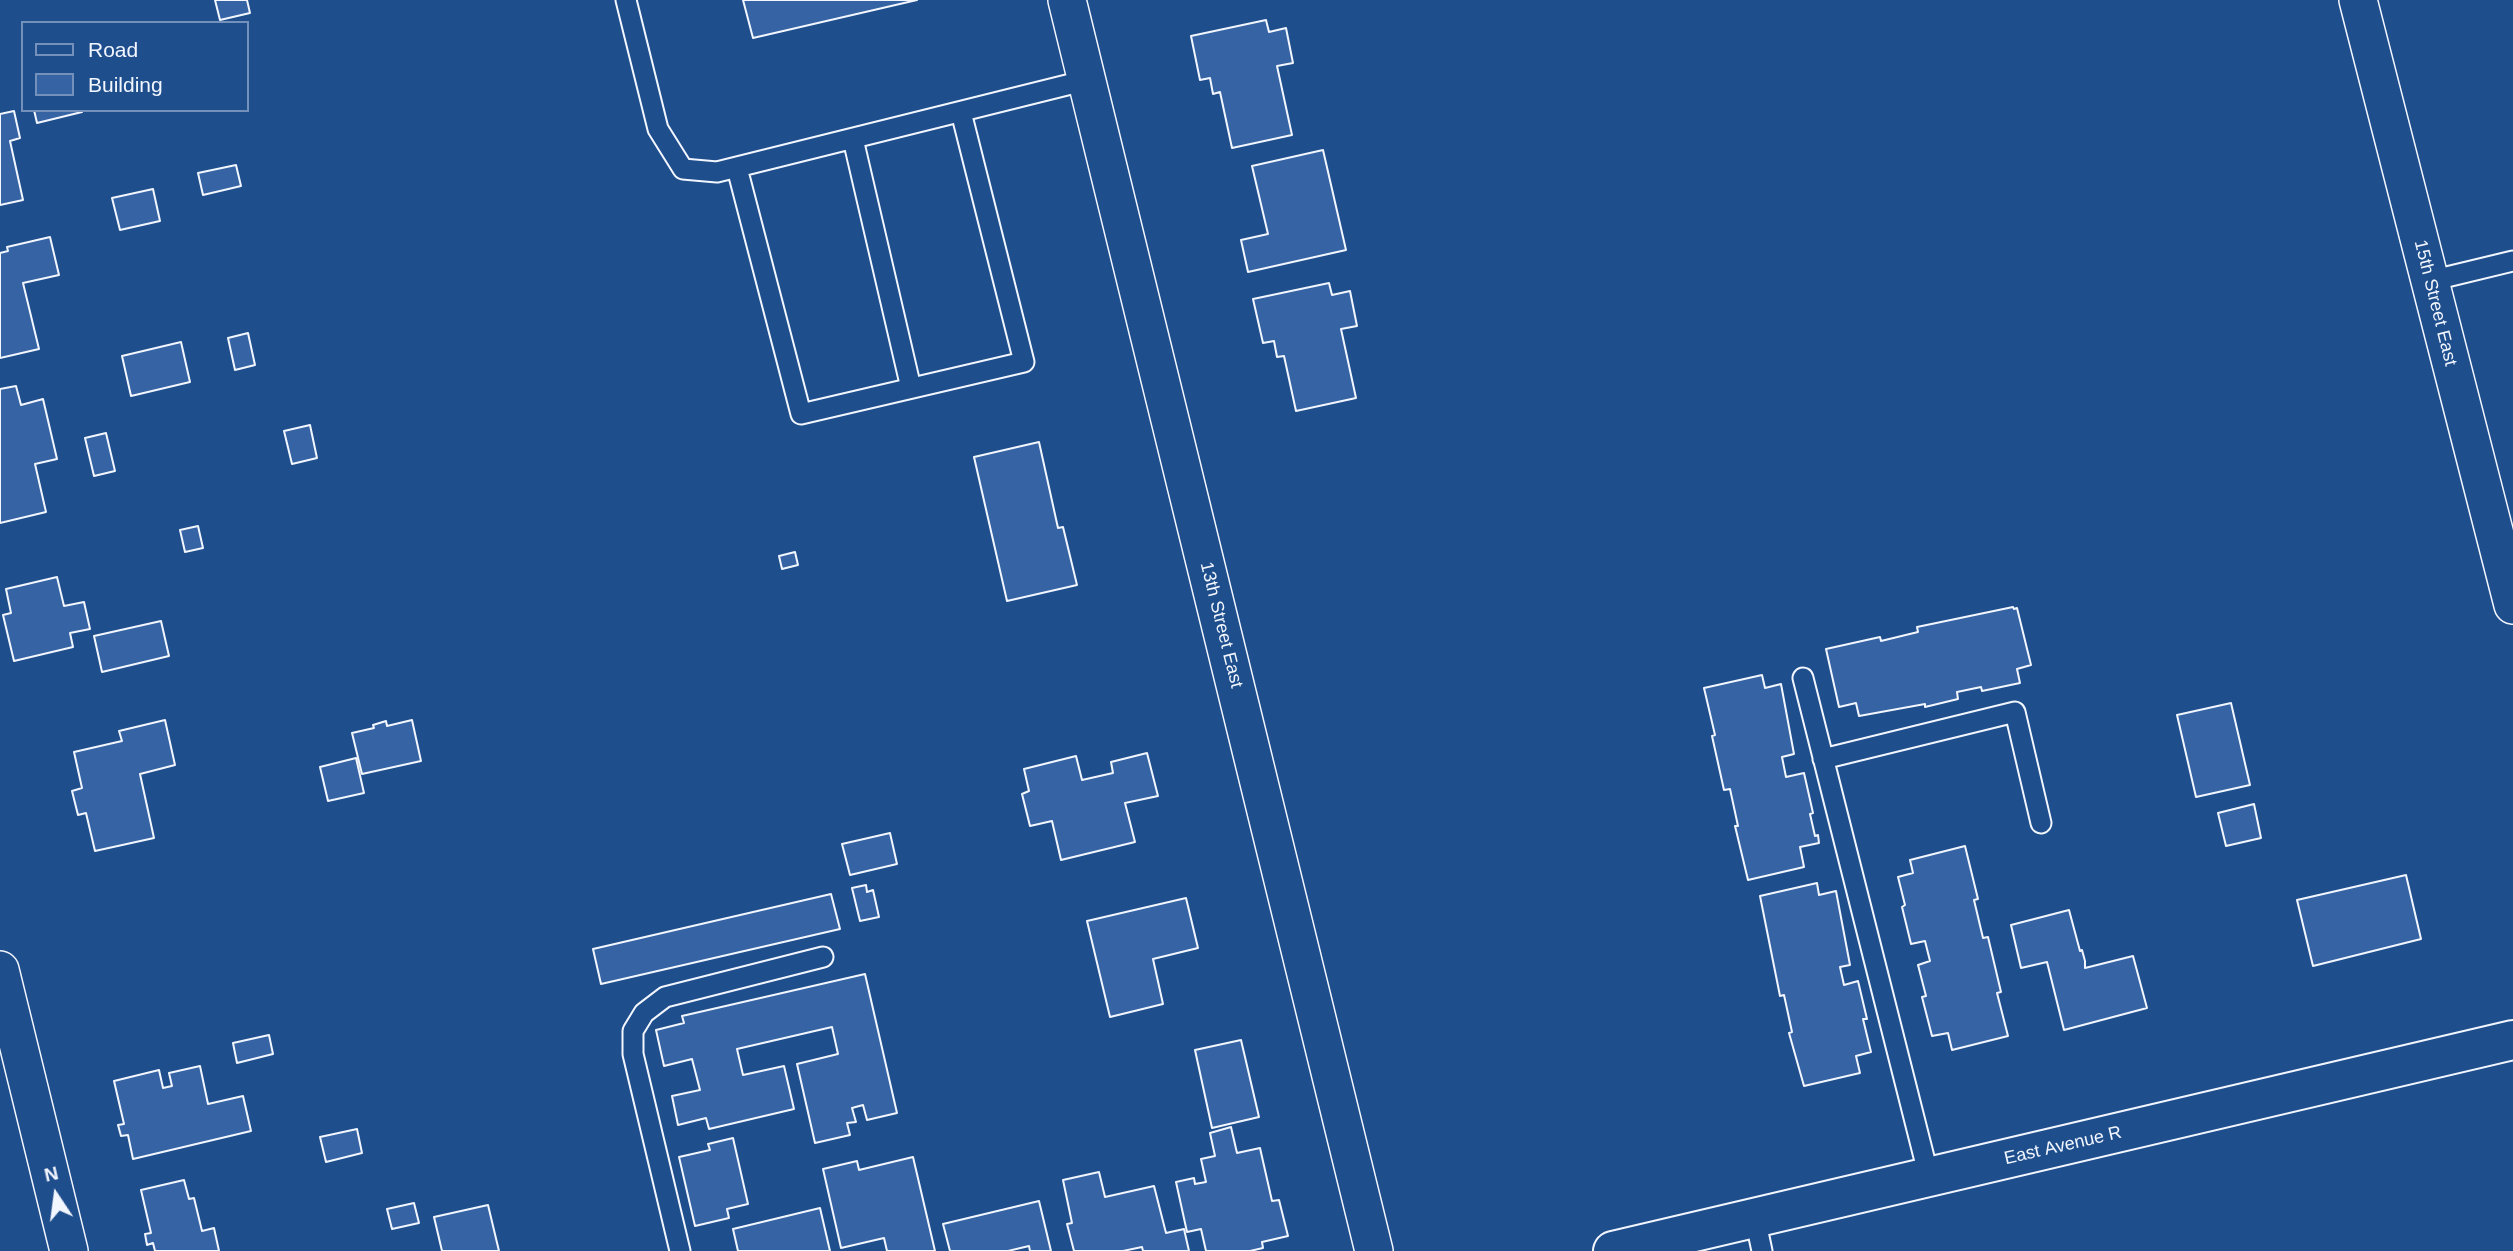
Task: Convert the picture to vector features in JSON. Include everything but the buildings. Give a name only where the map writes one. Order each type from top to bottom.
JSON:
[{"type":"main road","name":"East Avenue R","points":[[1613,1251],[1759,1235],[1929,1177],[2513,1040]]},
{"type":"street","name":"13th Street East","points":[[1067,0],[1374,1251]]},
{"type":"street","name":"15th Street East","points":[[2358,0],[2513,605]]},
{"type":"street","points":[[0,970],[69,1251]]},
{"type":"lane","points":[[626,0],[658,129],[683,169],[717,172],[1087,80]]},
{"type":"lane","points":[[737,167],[801,414],[1024,362],[961,112]]},
{"type":"lane","points":[[853,139],[911,388]]},
{"type":"lane","points":[[2430,281],[2513,261]]},
{"type":"lane","points":[[1803,678],[1929,1177]]},
{"type":"lane","points":[[1823,759],[2015,712],[2041,823]]},
{"type":"lane","points":[[680,1251],[633,1054],[633,1031],[644,1013],[665,998],[823,957]]}]
